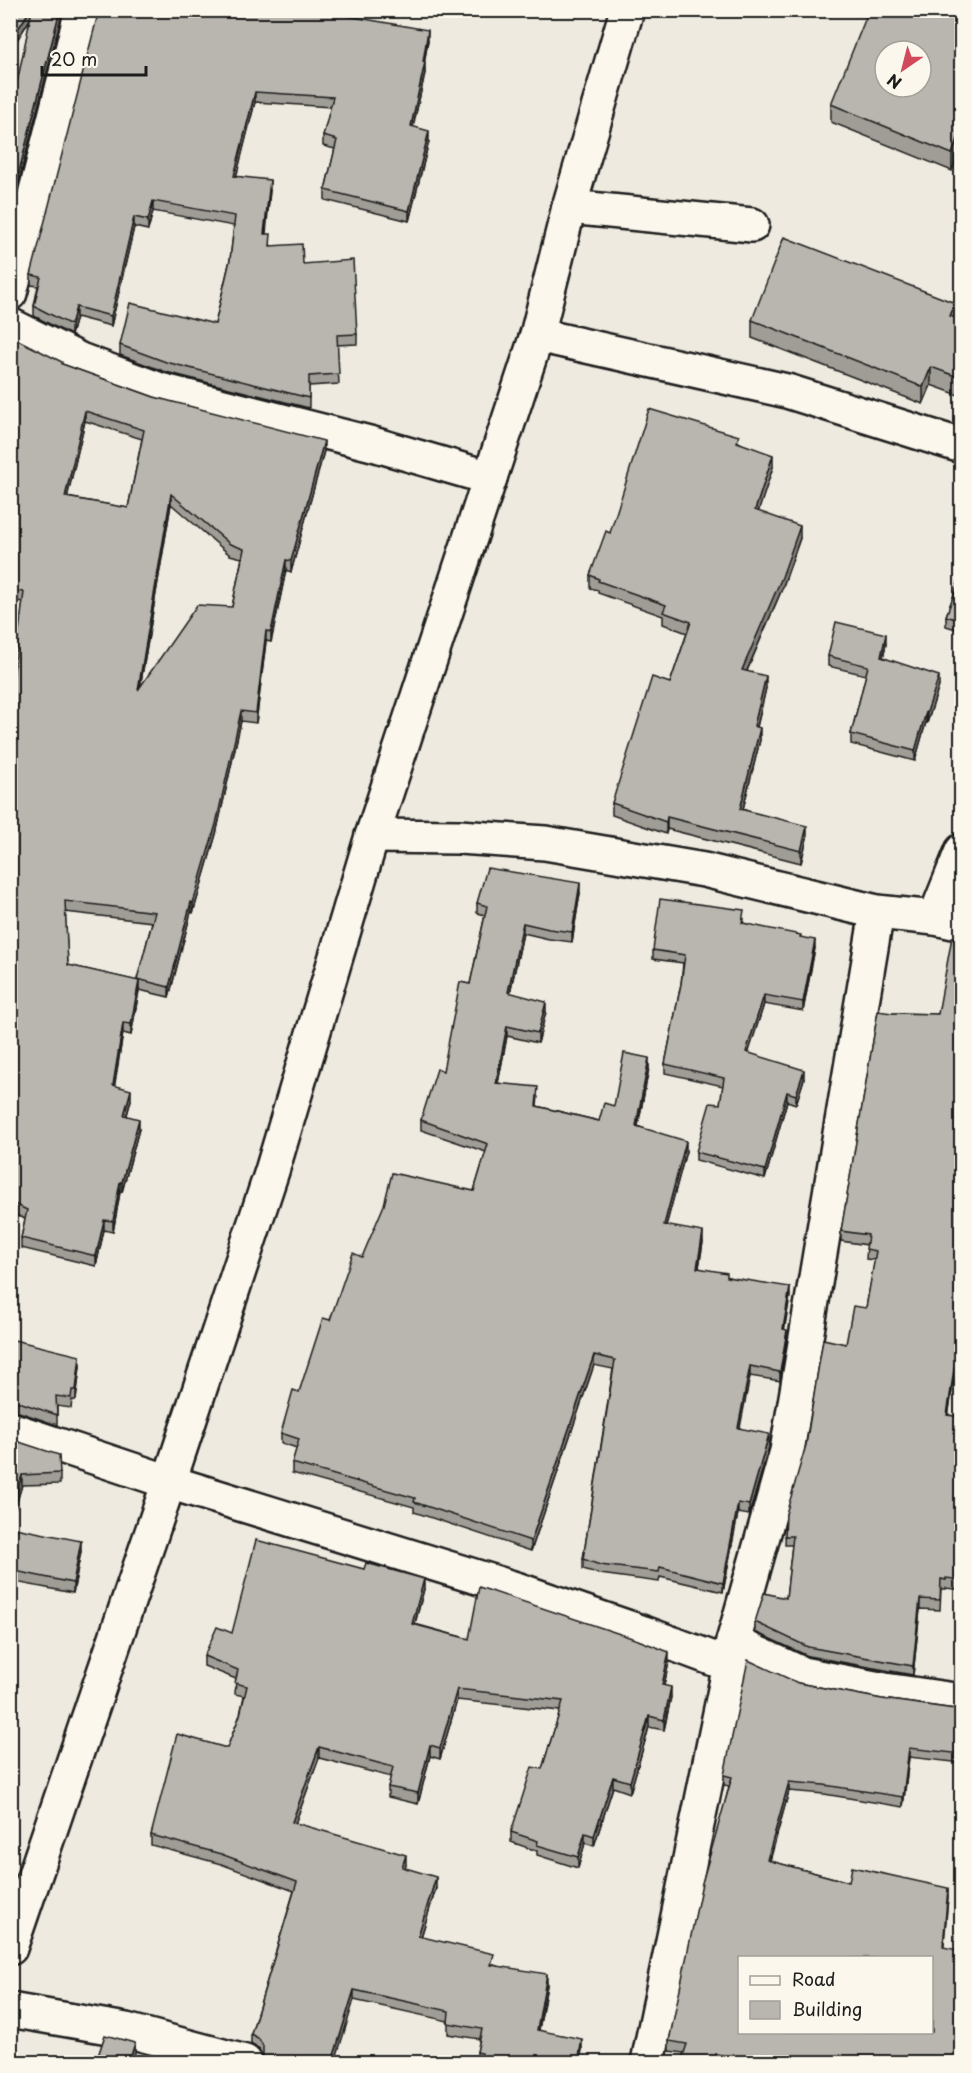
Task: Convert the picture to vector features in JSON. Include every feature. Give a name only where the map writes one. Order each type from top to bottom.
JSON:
[{"type":"main road","points":[[10,293],[82,10]]},
{"type":"main road","points":[[10,1948],[272,1171],[372,836],[537,335],[569,207],[627,10]]},
{"type":"main road","points":[[569,207],[752,225]]},
{"type":"main road","points":[[10,325],[80,360],[160,390],[373,444],[490,478]]},
{"type":"main road","points":[[537,335],[787,391],[962,447]]},
{"type":"main road","points":[[372,836],[459,837],[556,844],[705,870],[877,912],[948,921],[962,851]]},
{"type":"main road","points":[[648,2062],[731,1654],[787,1451],[877,912]]},
{"type":"main road","points":[[10,1429],[169,1482],[519,1590],[644,1632],[802,1674],[885,1690],[962,1701]]},
{"type":"main road","points":[[10,2010],[126,2030],[245,2062]]},
{"type":"building","points":[[10,10],[30,10],[10,42]]},
{"type":"building","points":[[32,10],[60,10],[15,187],[10,184],[10,117]]},
{"type":"building","points":[[99,10],[348,10],[348,16],[428,30],[423,62],[425,62],[411,126],[429,131],[409,211],[325,190],[337,140],[323,136],[333,97],[255,92],[234,176],[270,180],[264,234],[271,234],[270,246],[302,244],[303,264],[353,260],[357,334],[337,335],[339,374],[309,376],[309,398],[166,362],[120,345],[130,303],[215,324],[230,260],[235,216],[153,201],[148,220],[134,217],[111,316],[76,307],[71,325],[34,306],[41,277],[31,275]]},
{"type":"building","points":[[869,10],[962,10],[962,129],[952,154],[831,104]]},
{"type":"building","points":[[10,190],[14,190],[10,205]]},
{"type":"building","points":[[784,237],[955,303],[950,316],[962,320],[961,378],[931,367],[923,387],[752,320]]},
{"type":"building","points":[[10,336],[62,364],[154,397],[324,441],[291,561],[286,560],[271,632],[266,631],[256,713],[241,711],[216,824],[193,903],[191,902],[169,987],[137,979],[155,912],[65,901],[68,965],[139,981],[131,1024],[123,1023],[113,1085],[131,1090],[124,1115],[139,1119],[122,1182],[120,1182],[113,1221],[104,1220],[96,1256],[21,1238],[27,1210],[10,1202],[10,766],[16,726],[10,724],[10,703],[24,592],[10,590]],"holes":[[[85,411],[144,430],[128,508],[65,497]],[[171,494],[230,544],[244,549],[232,607],[197,605],[138,690]]]},
{"type":"building","points":[[649,409],[739,436],[737,442],[773,455],[755,510],[800,526],[782,577],[742,670],[766,676],[754,726],[760,728],[740,809],[807,826],[801,851],[667,817],[666,822],[612,803],[652,677],[670,683],[691,622],[663,612],[666,605],[598,581],[599,579],[590,575],[606,531],[610,533]]},
{"type":"building","points":[[962,573],[962,621],[946,616]]},
{"type":"building","points":[[836,622],[886,634],[881,657],[939,676],[915,751],[851,734],[868,666],[828,656]]},
{"type":"building","points":[[487,868],[580,883],[572,932],[523,923],[508,992],[546,1002],[538,1033],[507,1026],[496,1083],[538,1087],[536,1106],[599,1121],[604,1103],[614,1106],[624,1053],[649,1058],[636,1126],[686,1141],[664,1225],[703,1232],[697,1268],[727,1273],[727,1277],[790,1287],[783,1329],[787,1330],[780,1372],[750,1366],[738,1428],[769,1434],[749,1505],[738,1503],[723,1583],[660,1567],[659,1572],[600,1565],[583,1559],[615,1360],[594,1355],[531,1541],[414,1502],[415,1498],[292,1463],[299,1439],[281,1433],[293,1390],[299,1392],[323,1318],[330,1320],[353,1253],[362,1257],[384,1205],[392,1173],[474,1191],[488,1144],[421,1120],[437,1069],[443,1071],[460,982],[470,984],[487,906],[477,903]]},
{"type":"building","points":[[660,899],[744,910],[742,923],[815,940],[803,1002],[764,995],[746,1052],[804,1070],[796,1095],[787,1092],[765,1170],[696,1152],[710,1103],[720,1104],[724,1078],[665,1064],[685,955],[653,950]]},
{"type":"building","points":[[952,937],[962,939],[962,1364],[955,1363],[947,1415],[962,1417],[962,1580],[941,1579],[940,1600],[920,1599],[913,1666],[808,1647],[755,1622],[764,1593],[786,1598],[793,1536],[785,1536],[786,1514],[806,1445],[823,1339],[846,1344],[853,1306],[866,1308],[876,1251],[866,1249],[868,1235],[841,1231],[878,1011],[938,1014]]},
{"type":"building","points":[[10,1339],[80,1356],[76,1390],[72,1390],[71,1398],[56,1396],[57,1415],[10,1401]]},
{"type":"building","points":[[10,1439],[59,1455],[60,1473],[22,1475],[10,1514]]},
{"type":"building","points":[[10,1527],[81,1541],[73,1583],[10,1570]]},
{"type":"building","points":[[256,1540],[364,1569],[366,1563],[424,1579],[412,1624],[469,1639],[479,1587],[669,1652],[662,1685],[671,1687],[664,1720],[649,1716],[630,1782],[613,1777],[594,1836],[585,1833],[578,1857],[537,1845],[538,1841],[511,1832],[532,1767],[542,1769],[563,1701],[457,1689],[440,1748],[430,1745],[418,1793],[388,1787],[393,1767],[319,1747],[292,1822],[406,1855],[402,1867],[436,1877],[418,1936],[494,1954],[491,1965],[547,1974],[537,2030],[582,2039],[578,2062],[479,2062],[482,2053],[477,2052],[482,2029],[448,2023],[449,2011],[354,1990],[332,2062],[259,2062],[263,2057],[263,2046],[259,2039],[251,2034],[297,1882],[221,1854],[151,1835],[177,1734],[227,1748],[240,1715],[247,1686],[235,1683],[238,1670],[204,1656],[217,1627],[232,1633]]},
{"type":"building","points":[[748,1660],[798,1683],[882,1699],[962,1710],[962,1754],[909,1748],[903,1797],[789,1782],[767,1860],[849,1882],[852,1867],[948,1888],[943,1947],[962,1951],[962,2062],[751,2062],[716,2054],[715,2062],[681,2062],[687,2044],[669,2041],[702,1883],[732,1777],[724,1775]]},
{"type":"building","points":[[105,2035],[135,2043],[129,2062],[96,2062]]}]
